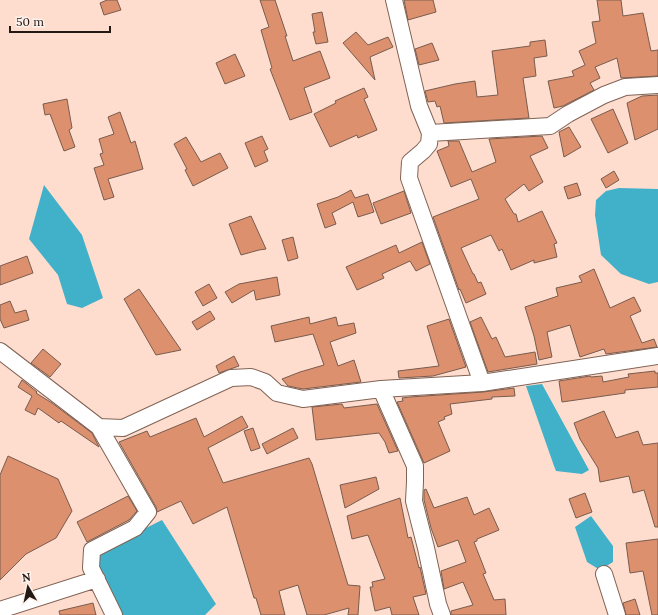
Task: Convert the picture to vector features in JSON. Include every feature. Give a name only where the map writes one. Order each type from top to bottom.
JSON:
[{"type":"street","points":[[394,0],[419,106],[430,133],[429,144],[423,152],[410,162],[409,178],[482,384]]},
{"type":"street","points":[[430,133],[550,126],[604,94],[625,87],[658,85]]},
{"type":"street","points":[[0,351],[99,427],[148,512],[135,528],[92,550],[91,568],[114,615]]},
{"type":"street","points":[[99,427],[123,428],[231,378],[251,377],[265,382],[277,393],[303,399],[381,389],[482,384],[658,356]]},
{"type":"street","points":[[381,389],[415,466],[414,501],[438,604],[442,615]]},
{"type":"street","points":[[604,574],[617,615]]},
{"type":"street","points":[[0,610],[97,579]]},
{"type":"water","points":[[44,185],[82,235],[103,298],[82,308],[67,304],[58,275],[29,239]]},
{"type":"water","points":[[619,188],[658,189],[658,282],[649,284],[621,274],[601,255],[595,215],[596,200],[606,191]]},
{"type":"water","points":[[542,384],[589,470],[582,474],[556,471],[526,386]]},
{"type":"water","points":[[591,516],[613,546],[613,562],[600,570],[587,562],[575,527]]},
{"type":"water","points":[[162,520],[216,604],[205,615],[120,615],[94,561],[108,547]]},
{"type":"building","points":[[107,0],[117,0],[121,10],[104,15],[100,3]]},
{"type":"building","points":[[260,0],[275,0],[287,36],[285,36],[293,61],[320,51],[330,78],[304,88],[312,112],[290,120],[270,69],[272,68],[261,30],[269,27]]},
{"type":"building","points":[[404,0],[433,0],[436,12],[408,20]]},
{"type":"building","points":[[597,0],[621,0],[623,16],[643,13],[651,51],[658,50],[658,76],[621,78],[617,58],[595,67],[600,78],[590,83],[594,90],[563,106],[554,108],[548,81],[574,76],[572,71],[585,65],[579,51],[596,43],[592,22],[600,21]]},
{"type":"building","points":[[322,12],[328,42],[316,44],[313,32],[315,32],[312,14]]},
{"type":"building","points":[[356,32],[368,45],[388,37],[393,47],[370,57],[375,80],[343,43]]},
{"type":"building","points":[[545,40],[547,56],[534,58],[536,76],[523,78],[529,118],[444,123],[440,106],[437,107],[435,101],[428,102],[425,91],[475,81],[477,97],[498,95],[492,51],[530,46],[530,42]]},
{"type":"building","points":[[432,43],[439,60],[419,65],[415,49]]},
{"type":"building","points":[[235,54],[245,76],[225,84],[216,63]]},
{"type":"building","points":[[364,88],[368,97],[364,99],[377,130],[358,138],[357,135],[330,147],[314,114],[336,103],[335,101]]},
{"type":"building","points":[[658,95],[658,129],[635,140],[627,103],[642,96]]},
{"type":"building","points":[[67,99],[72,128],[69,130],[75,147],[64,151],[50,114],[45,115],[43,104]]},
{"type":"building","points":[[613,109],[628,143],[608,153],[591,119]]},
{"type":"building","points":[[120,112],[131,143],[135,141],[143,169],[108,179],[114,197],[104,200],[94,168],[104,165],[100,154],[103,153],[99,139],[114,134],[108,117]]},
{"type":"building","points":[[569,127],[581,147],[564,157],[559,132]]},
{"type":"building","points":[[262,136],[268,149],[264,151],[268,161],[255,167],[245,143]]},
{"type":"building","points":[[542,136],[548,148],[530,156],[543,182],[529,191],[524,184],[505,199],[514,214],[516,214],[518,222],[542,211],[557,243],[554,244],[557,257],[534,263],[534,260],[511,270],[502,249],[499,251],[491,235],[461,248],[473,274],[478,283],[481,282],[486,294],[466,303],[460,289],[459,290],[433,217],[479,199],[471,179],[451,187],[437,151],[449,146],[448,141],[459,141],[472,172],[496,162],[489,139]]},
{"type":"building","points":[[186,137],[201,162],[220,153],[228,168],[193,186],[185,170],[187,169],[174,144]]},
{"type":"building","points":[[614,171],[619,180],[606,188],[601,179]]},
{"type":"building","points":[[577,183],[581,195],[568,199],[564,187]]},
{"type":"building","points":[[351,190],[355,198],[368,194],[374,212],[358,217],[353,202],[332,213],[336,224],[325,228],[317,204],[338,197]]},
{"type":"building","points":[[404,191],[411,213],[381,224],[373,203]]},
{"type":"building","points":[[251,216],[266,249],[241,255],[229,224]]},
{"type":"building","points":[[293,237],[298,258],[288,261],[282,240]]},
{"type":"building","points":[[422,242],[430,264],[416,271],[410,261],[382,274],[384,278],[357,290],[346,267],[396,245],[399,253]]},
{"type":"building","points":[[27,256],[33,273],[0,285],[0,266]]},
{"type":"building","points":[[594,269],[610,308],[634,297],[641,311],[630,316],[642,343],[654,339],[657,347],[606,354],[604,349],[580,357],[570,325],[547,332],[552,357],[539,360],[534,336],[525,307],[558,296],[556,288],[582,282],[579,276]]},
{"type":"building","points":[[277,277],[280,295],[256,300],[254,290],[232,303],[225,292],[239,284]]},
{"type":"building","points":[[209,284],[217,298],[203,306],[195,292]]},
{"type":"building","points":[[139,289],[181,350],[156,355],[124,299]]},
{"type":"building","points":[[10,301],[15,313],[26,310],[29,320],[4,328],[0,319],[0,305]]},
{"type":"building","points":[[210,311],[215,319],[197,330],[192,322]]},
{"type":"building","points":[[309,317],[310,324],[336,317],[338,326],[354,323],[356,333],[330,342],[338,366],[354,360],[361,382],[303,389],[288,386],[282,379],[324,365],[313,334],[275,342],[271,326]]},
{"type":"building","points":[[481,317],[492,339],[496,337],[505,357],[535,352],[537,364],[488,372],[470,322]]},
{"type":"building","points":[[449,319],[466,367],[433,376],[399,378],[398,371],[439,366],[427,326]]},
{"type":"building","points":[[43,349],[61,364],[50,377],[31,363]]},
{"type":"building","points":[[234,356],[239,366],[219,373],[216,366]]},
{"type":"building","points":[[655,371],[655,373],[658,373],[658,387],[625,390],[625,393],[562,402],[559,381],[590,376],[602,376],[603,382],[629,377],[628,374]]},
{"type":"building","points":[[22,380],[37,392],[36,393],[92,433],[99,447],[61,421],[59,423],[38,408],[35,415],[25,410],[32,396],[18,387]]},
{"type":"building","points":[[514,388],[515,396],[492,397],[492,399],[450,404],[452,414],[444,417],[445,419],[438,422],[450,451],[424,463],[397,402],[403,401],[402,398],[410,397],[483,392]]},
{"type":"building","points":[[342,404],[344,408],[377,404],[398,451],[389,453],[385,442],[379,433],[316,440],[312,407]]},
{"type":"building","points":[[604,411],[616,438],[638,431],[643,445],[658,443],[658,527],[655,527],[644,490],[633,493],[629,476],[600,482],[598,468],[580,439],[574,423]]},
{"type":"building","points":[[242,416],[248,427],[208,448],[223,483],[309,458],[348,585],[360,586],[358,615],[348,615],[349,608],[324,615],[307,615],[298,585],[279,591],[285,615],[261,615],[256,598],[254,598],[227,507],[193,524],[181,501],[157,512],[156,507],[119,442],[147,431],[150,437],[196,418],[204,437]]},
{"type":"building","points":[[253,428],[260,448],[251,451],[244,431]]},
{"type":"building","points":[[293,428],[298,438],[267,454],[262,444]]},
{"type":"building","points":[[8,456],[58,479],[72,511],[56,538],[26,554],[0,580],[0,475]]},
{"type":"building","points":[[376,477],[379,489],[345,508],[340,485]]},
{"type":"building","points":[[426,489],[434,508],[467,497],[474,515],[489,508],[499,530],[477,539],[477,541],[474,542],[486,573],[483,574],[494,600],[505,599],[506,615],[451,615],[451,611],[473,605],[463,582],[444,589],[441,571],[466,562],[458,540],[438,547],[431,528],[424,500],[424,490]]},
{"type":"building","points":[[585,493],[592,512],[576,518],[569,499]]},
{"type":"building","points":[[128,496],[137,511],[129,520],[87,542],[77,522]]},
{"type":"building","points":[[400,498],[408,538],[411,537],[426,594],[413,597],[419,615],[392,615],[390,607],[375,611],[370,587],[373,587],[372,582],[385,579],[368,535],[352,539],[347,516]]},
{"type":"building","points":[[658,539],[658,615],[652,615],[643,571],[630,573],[626,543]]},
{"type":"building","points":[[635,599],[640,615],[626,615],[623,603]]},
{"type":"building","points":[[93,603],[96,615],[60,615],[59,611]]}]
